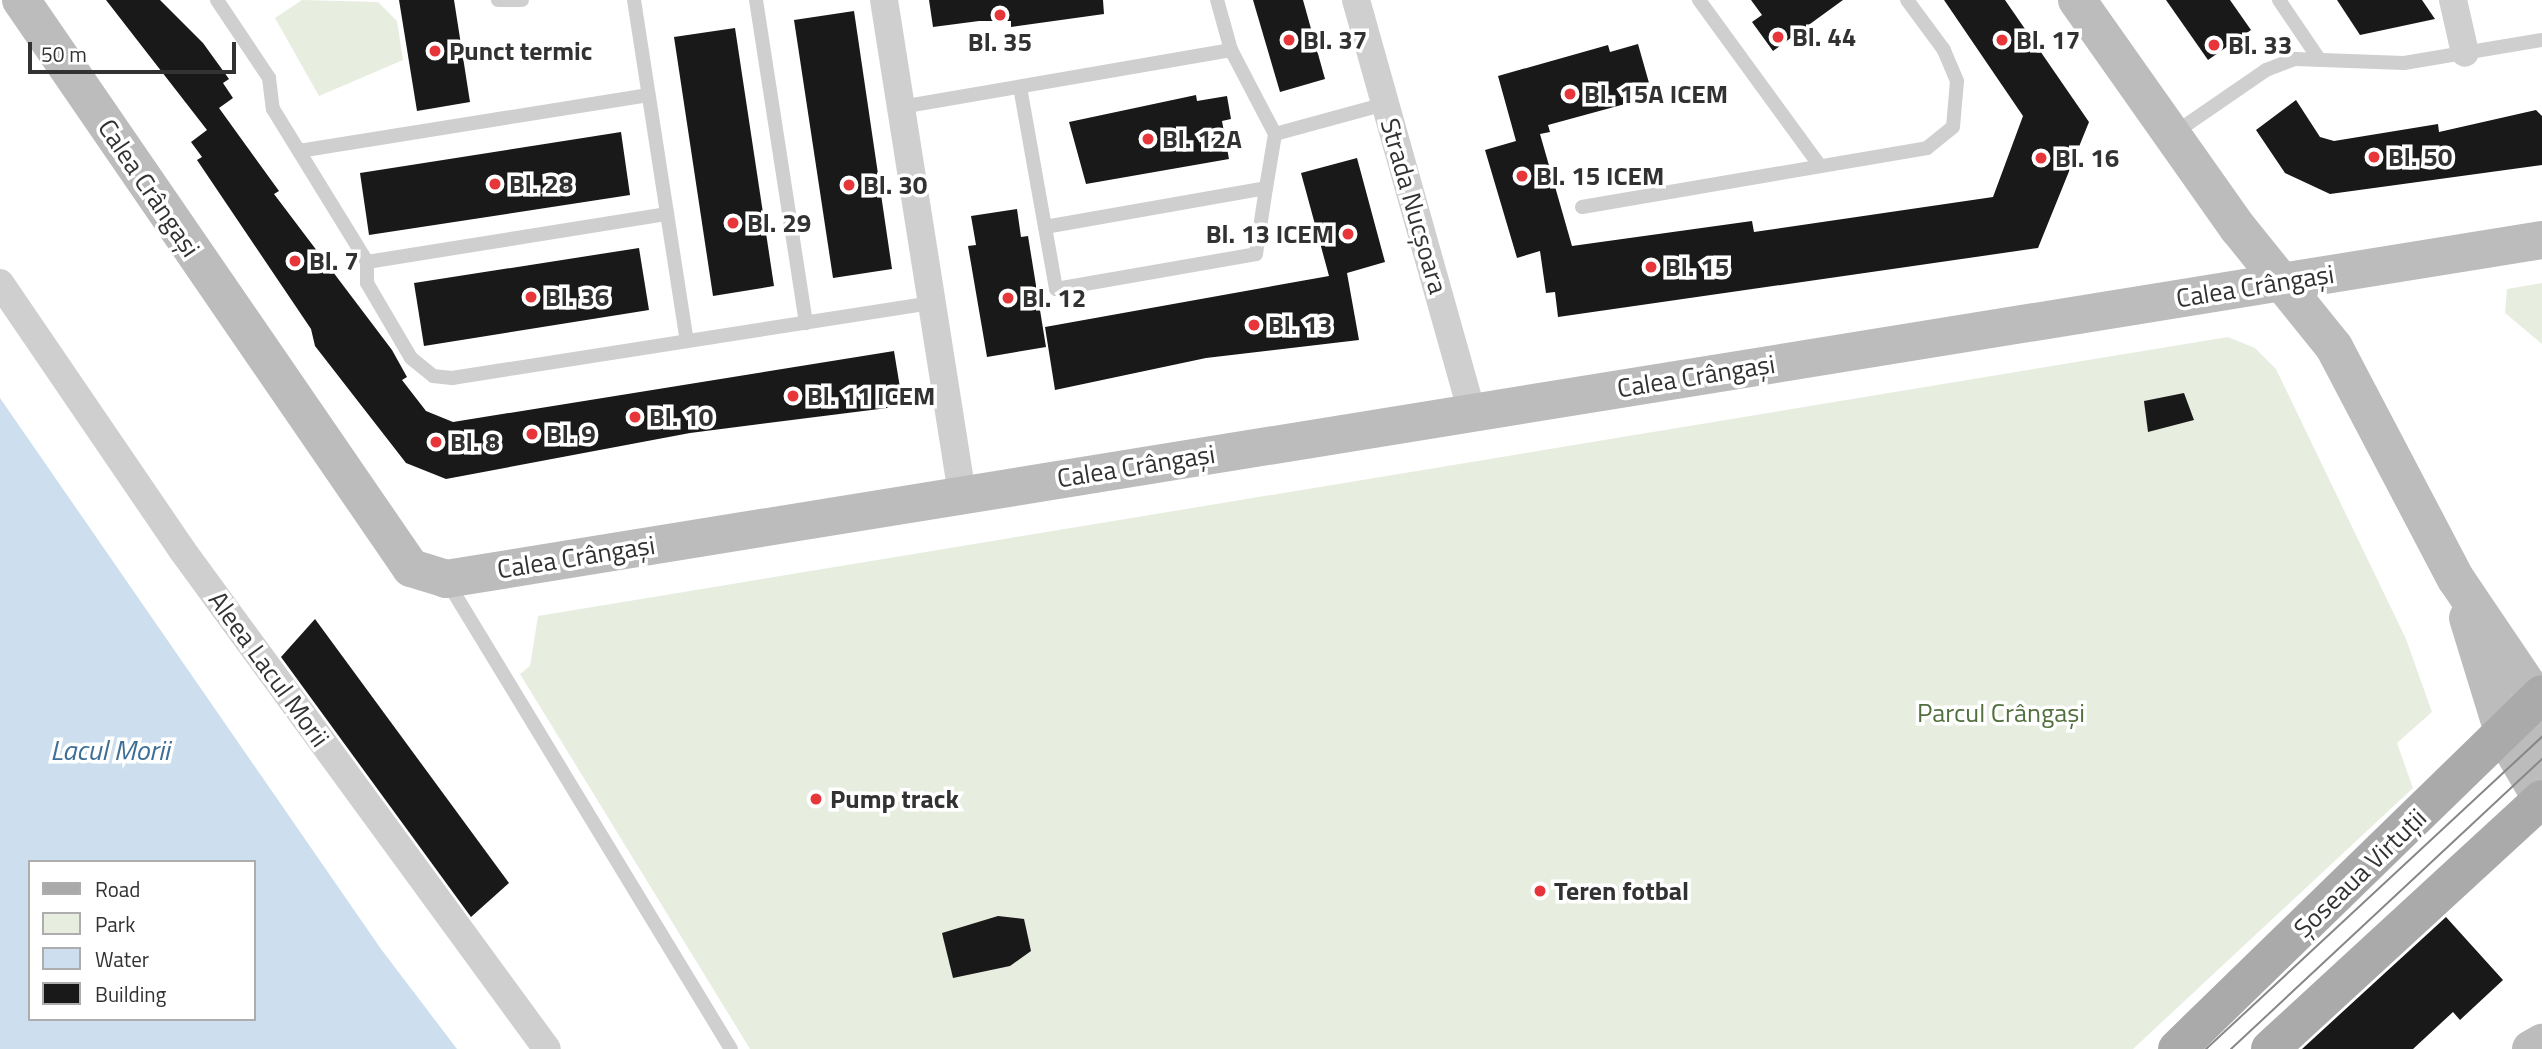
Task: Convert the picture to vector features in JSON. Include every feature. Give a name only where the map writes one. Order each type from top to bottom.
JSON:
[{"type":"main road","name":"Șoseaua Virtuții","points":[[2177,1049],[2504,735],[2540,697]]},
{"type":"main road","points":[[2270,1049],[2542,799]]},
{"type":"street","name":"Calea Crângași","points":[[21,0],[411,568],[446,579],[2542,240]]},
{"type":"street","points":[[884,0],[962,494]]},
{"type":"street","name":"Strada Nucșoara","points":[[1356,0],[1472,412]]},
{"type":"street","points":[[2077,0],[2172,135],[2282,283],[2334,347],[2456,579],[2540,697],[2542,787]]},
{"type":"street","points":[[2453,0],[2465,53]]},
{"type":"street","name":"Aleea Lacul Morii","points":[[0,283],[182,550],[547,1049]]},
{"type":"street","points":[[2456,579],[2504,735],[2542,799]]},
{"type":"street","points":[[2531,1049],[2542,1043]]},
{"type":"lane","points":[[217,0],[269,78],[273,109],[367,262],[368,284],[411,359],[442,378],[932,303]]},
{"type":"lane","points":[[498,0],[522,0]]},
{"type":"lane","points":[[634,0],[687,341]]},
{"type":"lane","points":[[756,0],[806,323]]},
{"type":"lane","points":[[1020,87],[1056,289],[1256,254],[1275,134],[1231,50],[1217,0]]},
{"type":"lane","points":[[1699,0],[1820,166]]},
{"type":"lane","points":[[1582,206],[1927,148],[1953,127],[1958,95],[1952,65],[1907,0]]},
{"type":"lane","points":[[2279,0],[2319,59]]},
{"type":"lane","points":[[2172,135],[2266,70],[2295,59],[2404,63],[2542,40]]},
{"type":"lane","points":[[901,107],[1231,50]]},
{"type":"lane","points":[[299,151],[649,95]]},
{"type":"lane","points":[[1275,134],[1385,104]]},
{"type":"lane","points":[[1045,227],[1266,188]]},
{"type":"lane","points":[[367,262],[667,214]]},
{"type":"lane","points":[[446,579],[731,1049]]},
{"type":"green space","points":[[302,0],[378,2],[397,21],[403,60],[319,96],[275,18]]},
{"type":"green space","points":[[2542,283],[2542,344],[2505,313],[2507,289]]},
{"type":"green space","name":"Parcul Crângași","points":[[2228,337],[2255,348],[2276,369],[2406,639],[2432,712],[2397,743],[2413,788],[2133,1049],[750,1049],[520,674],[530,666],[538,616]]},
{"type":"water","name":"Lacul Morii","points":[[0,398],[381,949],[457,1049],[0,1049]]},
{"type":"building","points":[[106,0],[160,0],[203,43],[229,79],[223,83],[233,98],[219,108],[279,191],[274,194],[392,350],[407,377],[402,380],[426,411],[453,422],[894,351],[903,406],[690,433],[446,479],[406,463],[315,346],[311,329],[197,160],[202,157],[191,142],[207,130]]},
{"type":"building","name":"Punct termic","points":[[399,0],[454,0],[470,102],[417,111]]},
{"type":"building","name":"Bl. 35","points":[[929,0],[1103,0],[1104,14],[1011,27],[1011,21],[979,21],[933,27]]},
{"type":"building","name":"Bl. 37","points":[[1253,0],[1303,0],[1325,79],[1280,92]]},
{"type":"building","name":"Bl. 44","points":[[1751,0],[1843,0],[1773,51],[1752,22],[1762,15]]},
{"type":"building","points":[[1944,0],[2005,0],[2089,122],[2038,248],[1558,317],[1555,292],[1546,293],[1540,251],[1517,258],[1485,150],[1516,141],[1498,76],[1608,45],[1610,52],[1638,44],[1651,90],[1623,98],[1625,104],[1548,125],[1550,132],[1540,134],[1572,246],[1752,221],[1754,232],[1993,197],[2023,116]]},
{"type":"building","name":"Bl. 33","points":[[2166,0],[2230,0],[2251,30],[2208,60]]},
{"type":"building","points":[[2337,0],[2422,0],[2435,19],[2360,35]]},
{"type":"building","name":"Bl. 30","points":[[854,11],[892,269],[833,278],[794,20]]},
{"type":"building","name":"Bl. 29","points":[[735,28],[774,286],[713,296],[674,37]]},
{"type":"building","name":"Bl. 12A","points":[[1196,95],[1197,101],[1227,96],[1231,119],[1222,121],[1229,159],[1086,184],[1069,122]]},
{"type":"building","name":"Bl. 50","points":[[2296,100],[2320,137],[2334,141],[2438,124],[2439,132],[2536,110],[2542,116],[2542,165],[2330,194],[2285,173],[2256,130]]},
{"type":"building","name":"Bl. 28","points":[[621,132],[630,195],[369,235],[360,173]]},
{"type":"building","points":[[1357,158],[1385,262],[1347,273],[1359,340],[1206,358],[1055,390],[1045,327],[1329,276],[1301,173]]},
{"type":"building","points":[[1017,209],[1021,237],[1028,236],[1046,347],[987,357],[968,246],[976,245],[971,216]]},
{"type":"building","name":"Bl. 36","points":[[639,248],[649,310],[424,346],[414,283]]},
{"type":"building","points":[[2184,393],[2194,420],[2148,432],[2144,401]]},
{"type":"building","points":[[315,619],[509,883],[471,917],[281,657]]},
{"type":"building","points":[[998,916],[1024,919],[1031,951],[1010,966],[953,978],[942,933]]},
{"type":"building","points":[[2446,917],[2503,980],[2460,1020],[2453,1012],[2413,1049],[2302,1049]]},
{"type":"tram line","points":[[2206,1049],[2542,737]]},
{"type":"tram line","points":[[2231,1049],[2542,759]]},
{"type":"place","name":"Bl. 35","points":[[1000,15]]},
{"type":"place","name":"Bl. 44","points":[[1778,37]]},
{"type":"place","name":"Bl. 37","points":[[1289,40]]},
{"type":"place","name":"Bl. 17","points":[[2002,40]]},
{"type":"place","name":"Bl. 33","points":[[2214,45]]},
{"type":"place","name":"Punct termic","points":[[435,51]]},
{"type":"place","name":"Bl. 15A ICEM","points":[[1570,94]]},
{"type":"place","name":"Bl. 12A","points":[[1148,139]]},
{"type":"place","name":"Bl. 50","points":[[2374,157]]},
{"type":"place","name":"Bl. 16","points":[[2041,158]]},
{"type":"place","name":"Bl. 15 ICEM","points":[[1522,176]]},
{"type":"place","name":"Bl. 28","points":[[495,184]]},
{"type":"place","name":"Bl. 30","points":[[849,185]]},
{"type":"place","name":"Bl. 29","points":[[733,223]]},
{"type":"place","name":"Bl. 13 ICEM","points":[[1348,234]]},
{"type":"place","name":"Bl. 7","points":[[295,261]]},
{"type":"place","name":"Bl. 15","points":[[1651,267]]},
{"type":"place","name":"Bl. 36","points":[[531,297]]},
{"type":"place","name":"Bl. 12","points":[[1008,298]]},
{"type":"place","name":"Bl. 13","points":[[1254,325]]},
{"type":"place","name":"Bl. 11 ICEM","points":[[793,396]]},
{"type":"place","name":"Bl. 10","points":[[635,417]]},
{"type":"place","name":"Bl. 9","points":[[532,434]]},
{"type":"place","name":"Bl. 8","points":[[436,442]]},
{"type":"place","name":"Pump track","points":[[816,799]]},
{"type":"place","name":"Teren fotbal","points":[[1540,891]]}]
